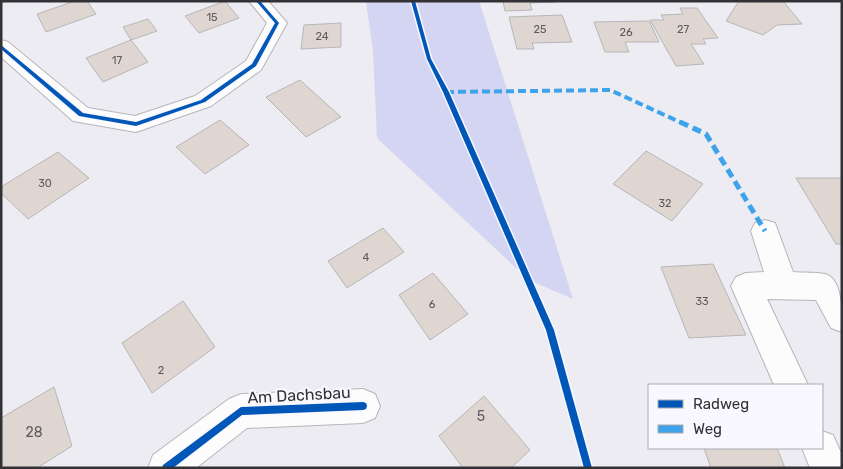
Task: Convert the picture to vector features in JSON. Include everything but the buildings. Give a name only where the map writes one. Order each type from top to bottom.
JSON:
[{"type":"street","points":[[1,46],[80,115],[136,124],[204,101],[254,65],[277,23],[258,1]]},
{"type":"street","points":[[764,231],[783,284]]},
{"type":"street","points":[[791,384],[746,286],[783,284],[825,287],[842,318]]},
{"type":"street","name":"Am Dachsbau","points":[[166,468],[240,411],[363,406]]},
{"type":"street","points":[[820,449],[829,468]]},
{"type":"shaded area","points":[[366,1],[479,1],[573,299],[529,280],[377,138],[373,51]]},
{"type":"marked path","points":[[446,92],[610,90],[706,134],[765,231]]},
{"type":"cycle path","points":[[1,46],[81,115],[136,124],[203,101],[254,65],[277,23],[258,1]]},
{"type":"cycle path","points":[[413,1],[429,59],[446,92],[550,330],[588,468]]},
{"type":"cycle path","points":[[166,468],[241,411],[363,406]]}]
